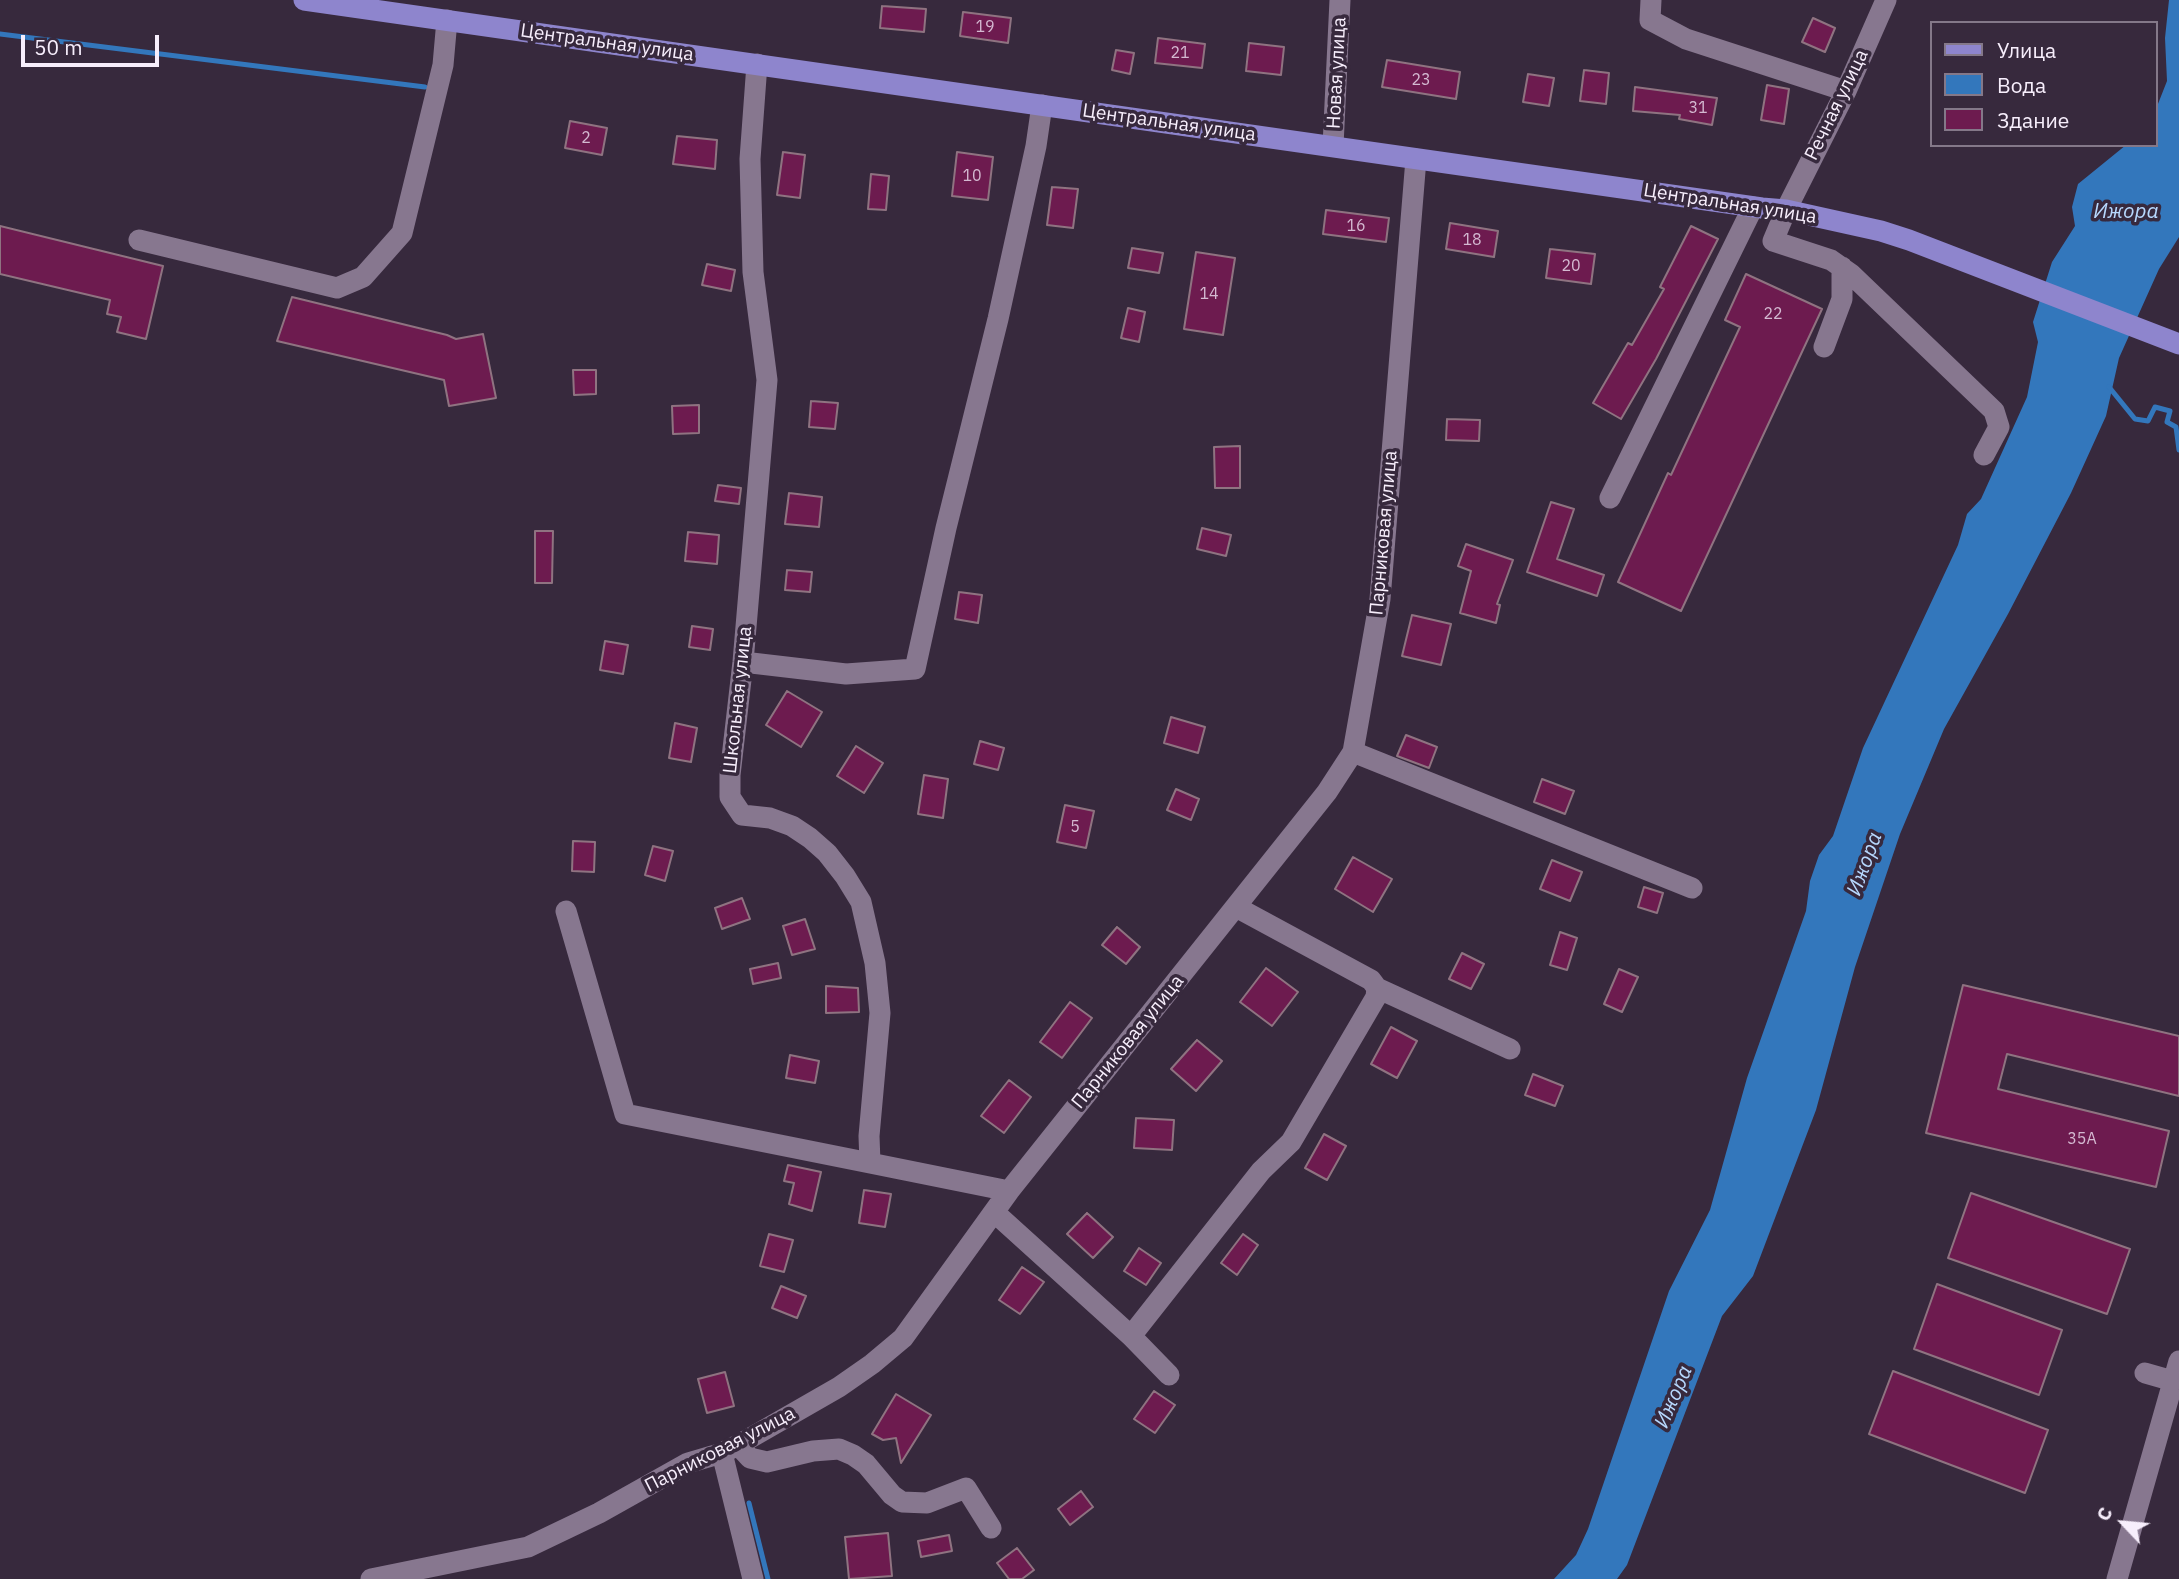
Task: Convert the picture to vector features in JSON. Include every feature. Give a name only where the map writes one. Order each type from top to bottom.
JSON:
[{"type":"main road","name":"Центральная улица","points":[[304,0],[1786,210],[1881,231],[2170,340]]},
{"type":"street","name":"Новая улица","points":[[1333,146],[1340,0]]},
{"type":"street","points":[[1651,0],[1650,20],[1686,39],[1846,91]]},
{"type":"street","name":"Речная улица","points":[[1842,267],[1831,260],[1773,241],[1846,91],[1886,0]]},
{"type":"street","points":[[139,240],[337,288],[363,277],[402,233],[443,65],[447,20]]},
{"type":"street","name":"Школьная улица","points":[[757,64],[750,159],[753,272],[767,380],[730,797],[742,816],[770,818],[792,826],[827,853],[861,902],[875,963],[880,1013],[869,1136],[870,1163]]},
{"type":"street","points":[[743,662],[846,674],[915,669],[946,528],[998,318],[1036,146],[1042,105]]},
{"type":"street","name":"Парниковая улица","points":[[371,1579],[528,1547],[599,1513],[688,1463],[730,1449],[839,1387],[872,1364],[902,1338],[1009,1191],[1320,802],[1353,751],[1380,599],[1416,159]]},
{"type":"street","points":[[1610,498],[1753,207]]},
{"type":"street","points":[[1824,347],[1842,299],[1842,267]]},
{"type":"street","points":[[1842,267],[1994,411],[1999,427],[1984,455]]},
{"type":"street","points":[[1353,751],[1692,888]]},
{"type":"street","points":[[1236,907],[1371,980],[1377,988],[1510,1049]]},
{"type":"street","points":[[566,911],[625,1114],[1009,1191]]},
{"type":"street","points":[[1131,1336],[1253,1181],[1291,1142],[1376,997],[1377,988]]},
{"type":"street","points":[[994,1212],[1169,1374]]},
{"type":"street","points":[[2117,1579],[2176,1371],[2145,1373]]},
{"type":"street","points":[[730,1449],[767,1462],[813,1451],[839,1449],[866,1464],[892,1496],[902,1502],[927,1503],[965,1488],[991,1528]]},
{"type":"street","points":[[730,1449],[753,1579]]},
{"type":"water","name":"Ижора","points":[[2169,0],[2179,0],[2179,237],[2159,269],[2119,358],[2106,416],[2071,493],[1944,729],[1900,834],[1855,967],[1816,1110],[1753,1276],[1722,1316],[1627,1565],[1617,1579],[1554,1579],[1576,1555],[1588,1529],[1669,1291],[1710,1210],[1747,1078],[1806,911],[1810,881],[1819,855],[1833,836],[1863,748],[1958,545],[1967,514],[1981,499],[2027,397],[2038,342],[2033,322],[2052,262],[2075,226],[2072,207],[2078,184],[2124,147],[2158,147],[2158,104],[2167,81],[2165,38]]},
{"type":"building","points":[[882,6],[926,9],[924,32],[880,28]]},
{"type":"building","points":[[963,12],[1011,18],[1008,43],[960,36]]},
{"type":"building","points":[[1813,18],[1835,28],[1825,52],[1802,42]]},
{"type":"building","points":[[1158,38],[1205,44],[1202,68],[1155,63]]},
{"type":"building","points":[[1249,43],[1284,47],[1281,75],[1246,71]]},
{"type":"building","points":[[1116,50],[1134,53],[1130,74],[1112,70]]},
{"type":"building","points":[[1387,60],[1460,72],[1456,99],[1382,87]]},
{"type":"building","points":[[1584,70],[1609,73],[1606,104],[1580,101]]},
{"type":"building","points":[[1528,74],[1554,78],[1549,106],[1523,102]]},
{"type":"building","points":[[1767,85],[1789,89],[1784,124],[1761,120]]},
{"type":"building","points":[[1635,87],[1717,98],[1712,125],[1679,119],[1680,115],[1633,111]]},
{"type":"building","points":[[570,121],[607,128],[602,155],[565,148]]},
{"type":"building","points":[[677,136],[717,140],[715,169],[673,164]]},
{"type":"building","points":[[783,152],[805,155],[800,198],[777,195]]},
{"type":"building","points":[[957,152],[993,157],[988,200],[952,196]]},
{"type":"building","points":[[871,174],[889,176],[886,210],[868,209]]},
{"type":"building","points":[[1052,187],[1078,189],[1073,228],[1047,225]]},
{"type":"building","points":[[1326,210],[1389,218],[1386,242],[1323,234]]},
{"type":"building","points":[[1450,223],[1498,231],[1494,257],[1446,249]]},
{"type":"building","points":[[0,226],[163,266],[146,339],[117,332],[121,317],[107,314],[110,300],[0,274]]},
{"type":"building","points":[[1691,226],[1718,239],[1656,359],[1621,419],[1593,403],[1628,343],[1632,345],[1664,289],[1660,287]]},
{"type":"building","points":[[1132,248],[1163,253],[1159,273],[1128,268]]},
{"type":"building","points":[[1550,249],[1595,254],[1591,284],[1546,278]]},
{"type":"building","points":[[1196,252],[1235,258],[1223,335],[1184,329]]},
{"type":"building","points":[[707,264],[735,270],[731,291],[702,285]]},
{"type":"building","points":[[1746,274],[1822,309],[1681,611],[1618,582],[1740,327],[1725,320]]},
{"type":"building","points":[[292,297],[456,339],[483,334],[496,398],[449,406],[444,380],[277,341]]},
{"type":"building","points":[[1128,308],[1145,312],[1139,342],[1121,338]]},
{"type":"building","points":[[573,370],[596,370],[596,394],[574,395]]},
{"type":"building","points":[[811,401],[838,403],[835,429],[809,427]]},
{"type":"building","points":[[699,405],[699,433],[673,434],[672,406]]},
{"type":"building","points":[[1447,419],[1480,420],[1479,441],[1446,440]]},
{"type":"building","points":[[1240,446],[1240,488],[1215,488],[1214,447]]},
{"type":"building","points":[[718,485],[741,488],[739,504],[715,501]]},
{"type":"building","points":[[789,493],[822,497],[819,527],[785,524]]},
{"type":"building","points":[[1551,502],[1574,509],[1557,559],[1604,575],[1597,596],[1527,572]]},
{"type":"building","points":[[1202,528],[1231,535],[1226,556],[1197,549]]},
{"type":"building","points":[[535,531],[553,531],[552,583],[535,583]]},
{"type":"building","points":[[688,532],[719,535],[717,564],[685,561]]},
{"type":"building","points":[[1466,544],[1513,560],[1497,604],[1500,605],[1496,623],[1460,613],[1471,571],[1458,566]]},
{"type":"building","points":[[787,570],[812,572],[810,592],[785,590]]},
{"type":"building","points":[[959,592],[982,595],[978,623],[955,619]]},
{"type":"building","points":[[1412,615],[1451,624],[1441,665],[1402,656]]},
{"type":"building","points":[[692,626],[713,629],[710,650],[689,647]]},
{"type":"building","points":[[605,641],[628,645],[623,674],[600,670]]},
{"type":"building","points":[[787,691],[822,712],[801,747],[766,725]]},
{"type":"building","points":[[1171,717],[1205,727],[1198,753],[1164,743]]},
{"type":"building","points":[[675,723],[697,728],[691,762],[669,758]]},
{"type":"building","points":[[1406,735],[1437,747],[1429,768],[1397,756]]},
{"type":"building","points":[[980,741],[1004,748],[998,770],[974,764]]},
{"type":"building","points":[[856,746],[883,763],[864,793],[837,776]]},
{"type":"building","points":[[924,775],[948,779],[943,818],[918,814]]},
{"type":"building","points":[[1542,779],[1574,791],[1565,814],[1534,802]]},
{"type":"building","points":[[1176,789],[1199,799],[1191,820],[1167,810]]},
{"type":"building","points":[[1065,805],[1094,811],[1086,848],[1057,842]]},
{"type":"building","points":[[573,841],[595,842],[594,872],[572,871]]},
{"type":"building","points":[[653,846],[673,851],[665,881],[645,875]]},
{"type":"building","points":[[1353,857],[1392,879],[1373,912],[1335,889]]},
{"type":"building","points":[[1552,860],[1582,872],[1570,901],[1540,889]]},
{"type":"building","points":[[1644,887],[1663,893],[1657,913],[1638,907]]},
{"type":"building","points":[[742,898],[750,919],[722,929],[715,908]]},
{"type":"building","points":[[805,919],[815,949],[792,955],[783,926]]},
{"type":"building","points":[[1117,927],[1140,947],[1126,964],[1102,945]]},
{"type":"building","points":[[1560,932],[1577,938],[1567,970],[1550,965]]},
{"type":"building","points":[[1462,953],[1484,964],[1471,989],[1449,979]]},
{"type":"building","points":[[778,963],[781,978],[753,984],[750,969]]},
{"type":"building","points":[[1266,968],[1298,992],[1272,1026],[1240,1002]]},
{"type":"building","points":[[1619,969],[1638,977],[1622,1012],[1604,1004]]},
{"type":"building","points":[[1963,985],[2179,1036],[2179,1096],[2007,1054],[1998,1089],[2169,1131],[2156,1187],[1926,1133]]},
{"type":"building","points":[[826,986],[858,988],[859,1012],[826,1013]]},
{"type":"building","points":[[1070,1002],[1092,1018],[1062,1058],[1040,1042]]},
{"type":"building","points":[[1391,1027],[1417,1041],[1397,1078],[1371,1064]]},
{"type":"building","points":[[1197,1040],[1222,1061],[1196,1091],[1171,1069]]},
{"type":"building","points":[[790,1055],[819,1061],[815,1083],[786,1078]]},
{"type":"building","points":[[1533,1074],[1563,1086],[1555,1106],[1525,1095]]},
{"type":"building","points":[[1009,1080],[1031,1097],[1004,1133],[981,1116]]},
{"type":"building","points":[[1136,1118],[1174,1120],[1172,1150],[1134,1148]]},
{"type":"building","points":[[1324,1134],[1346,1146],[1327,1180],[1305,1168]]},
{"type":"building","points":[[788,1165],[821,1172],[812,1211],[789,1204],[794,1183],[784,1181]]},
{"type":"building","points":[[864,1190],[891,1194],[885,1227],[859,1223]]},
{"type":"building","points":[[1971,1193],[2130,1249],[2107,1314],[1948,1258]]},
{"type":"building","points":[[1087,1213],[1113,1237],[1093,1258],[1067,1234]]},
{"type":"building","points":[[769,1234],[793,1240],[784,1272],[760,1266]]},
{"type":"building","points":[[1243,1234],[1258,1245],[1237,1275],[1221,1263]]},
{"type":"building","points":[[1139,1248],[1161,1263],[1146,1285],[1124,1271]]},
{"type":"building","points":[[1022,1267],[1044,1282],[1020,1314],[999,1300]]},
{"type":"building","points":[[1937,1284],[2062,1330],[2039,1395],[1914,1349]]},
{"type":"building","points":[[781,1286],[806,1296],[797,1318],[772,1308]]},
{"type":"building","points":[[1893,1371],[2048,1430],[2025,1493],[1869,1434]]},
{"type":"building","points":[[725,1372],[734,1406],[707,1413],[698,1379]]},
{"type":"building","points":[[1154,1391],[1175,1405],[1155,1433],[1134,1419]]},
{"type":"building","points":[[896,1394],[931,1415],[901,1463],[896,1438],[883,1440],[872,1434]]},
{"type":"building","points":[[1081,1491],[1093,1507],[1070,1525],[1058,1509]]},
{"type":"building","points":[[888,1533],[892,1576],[849,1579],[845,1537]]},
{"type":"building","points":[[949,1535],[952,1551],[921,1557],[918,1541]]},
{"type":"building","points":[[1017,1548],[1034,1570],[1022,1579],[1009,1579],[997,1563]]},
{"type":"waterway","points":[[0,34],[425,87]]},
{"type":"waterway","points":[[2109,387],[2135,419],[2148,421],[2155,407],[2170,411],[2167,422],[2176,427],[2179,450]]},
{"type":"waterway","points":[[749,1503],[768,1579]]}]
